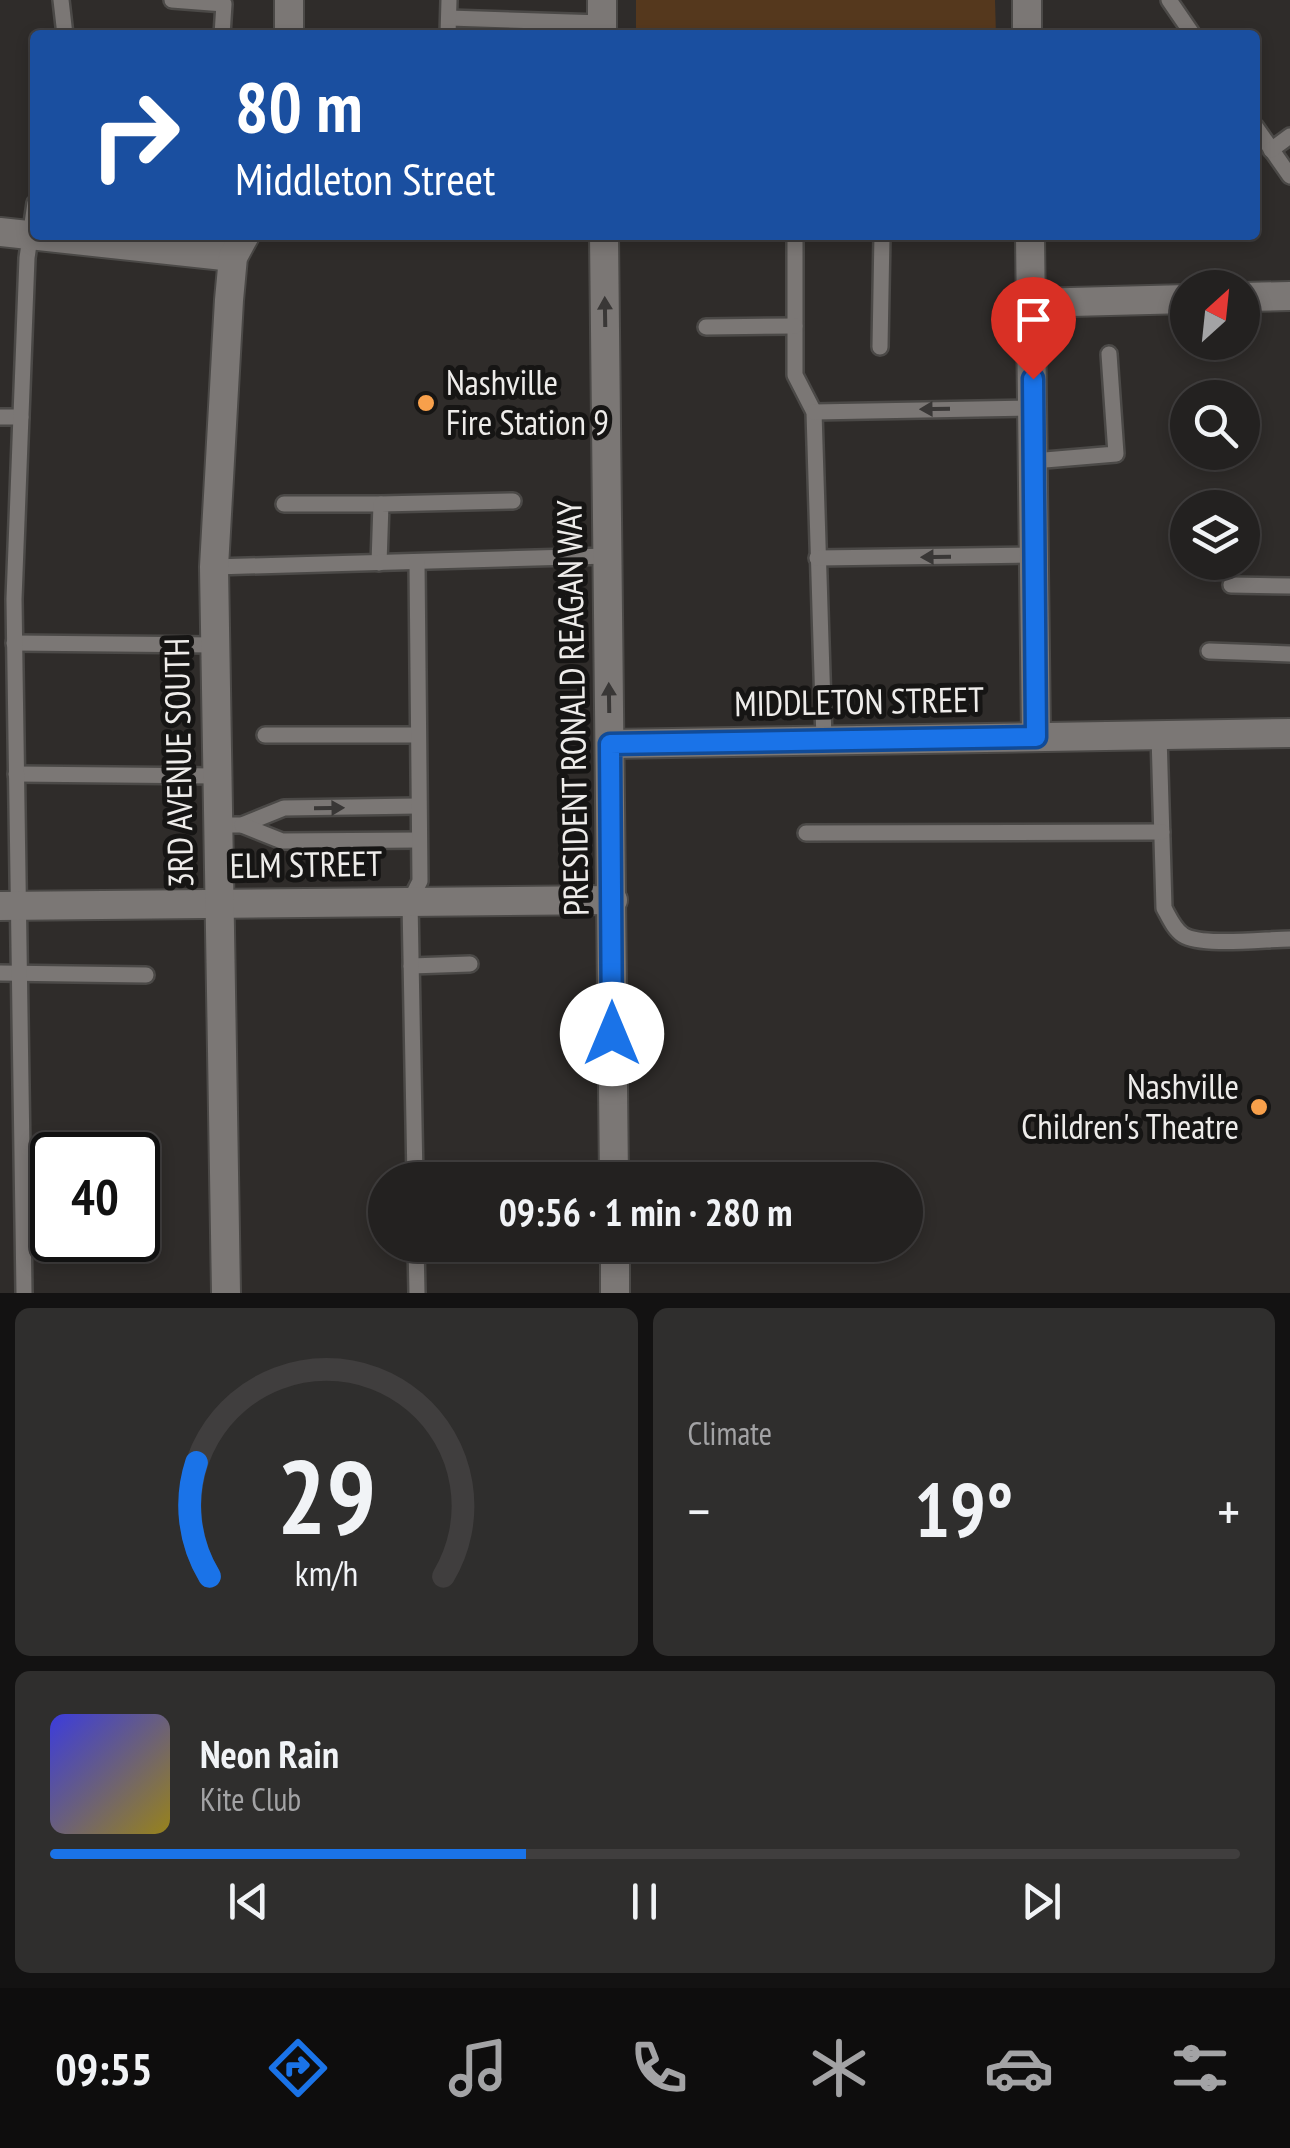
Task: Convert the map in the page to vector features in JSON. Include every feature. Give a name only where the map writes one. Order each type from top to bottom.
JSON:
[{"type":"street","points":[[289,0],[289,30]]},
{"type":"street","points":[[1027,0],[1027,30]]},
{"type":"street","points":[[0,232],[29,234]]},
{"type":"street","points":[[134,240],[239,246]]},
{"type":"street","name":"PRESIDENT RONALD REAGAN WAY","points":[[604,240],[614,1162]]},
{"type":"street","points":[[1030,240],[1036,737]]},
{"type":"street","name":"3RD AVENUE SOUTH","points":[[226,1293],[219,904],[230,825],[216,776],[214,568],[239,246]]},
{"type":"street","points":[[1260,297],[1290,296]]},
{"type":"street","points":[[1032,302],[1170,298]]},
{"type":"street","name":"MIDDLETON STREET","points":[[610,744],[1290,733]]},
{"type":"street","name":"ELM STREET","points":[[9,906],[614,900]]},
{"type":"street","points":[[614,1262],[615,1293]]},
{"type":"lane","points":[[61,0],[64,30]]},
{"type":"lane","points":[[172,0],[224,4],[222,30]]},
{"type":"lane","points":[[448,30],[449,0]]},
{"type":"lane","points":[[1169,0],[1190,30]]},
{"type":"lane","points":[[449,18],[602,19]]},
{"type":"lane","points":[[1260,133],[1290,176]]},
{"type":"lane","points":[[1272,150],[1290,136]]},
{"type":"lane","points":[[24,1293],[18,973],[9,906],[16,774],[14,643],[21,417],[30,229]]},
{"type":"lane","points":[[795,240],[795,375],[814,412],[824,740]]},
{"type":"lane","points":[[880,347],[882,240]]},
{"type":"lane","points":[[706,327],[795,326]]},
{"type":"lane","points":[[1032,462],[1116,454],[1109,354]]},
{"type":"lane","points":[[814,412],[1033,408]]},
{"type":"lane","points":[[0,416],[21,417]]},
{"type":"lane","points":[[284,504],[512,501]]},
{"type":"lane","points":[[379,563],[382,504]]},
{"type":"lane","points":[[214,568],[608,556]]},
{"type":"lane","points":[[817,558],[1034,556]]},
{"type":"lane","points":[[415,1162],[410,901],[420,880],[417,562]]},
{"type":"lane","points":[[1230,584],[1290,586]]},
{"type":"lane","points":[[14,643],[214,645]]},
{"type":"lane","points":[[1209,651],[1290,654]]},
{"type":"lane","points":[[265,735],[418,734]]},
{"type":"lane","points":[[1159,735],[1164,908],[1184,937],[1290,939]]},
{"type":"lane","points":[[16,774],[216,776]]},
{"type":"lane","points":[[230,825],[284,808],[418,806]]},
{"type":"lane","points":[[230,825],[282,842],[419,840]]},
{"type":"lane","points":[[806,833],[1162,832]]},
{"type":"lane","points":[[410,966],[470,964]]},
{"type":"lane","points":[[0,973],[146,975]]},
{"type":"lane","points":[[0,1055],[20,1056]]},
{"type":"lane","points":[[416,1262],[417,1293]]},
{"type":"shaded area","points":[[636,0],[995,0],[996,30],[636,30]]},
{"type":"place","name":"Nashville Fire Station 9","points":[[426,403]]},
{"type":"place","name":"Nashville Children's Theatre","points":[[1259,1107]]},
{"type":"route","points":[[612,1034],[610,744],[1036,737],[1033,379]]}]
